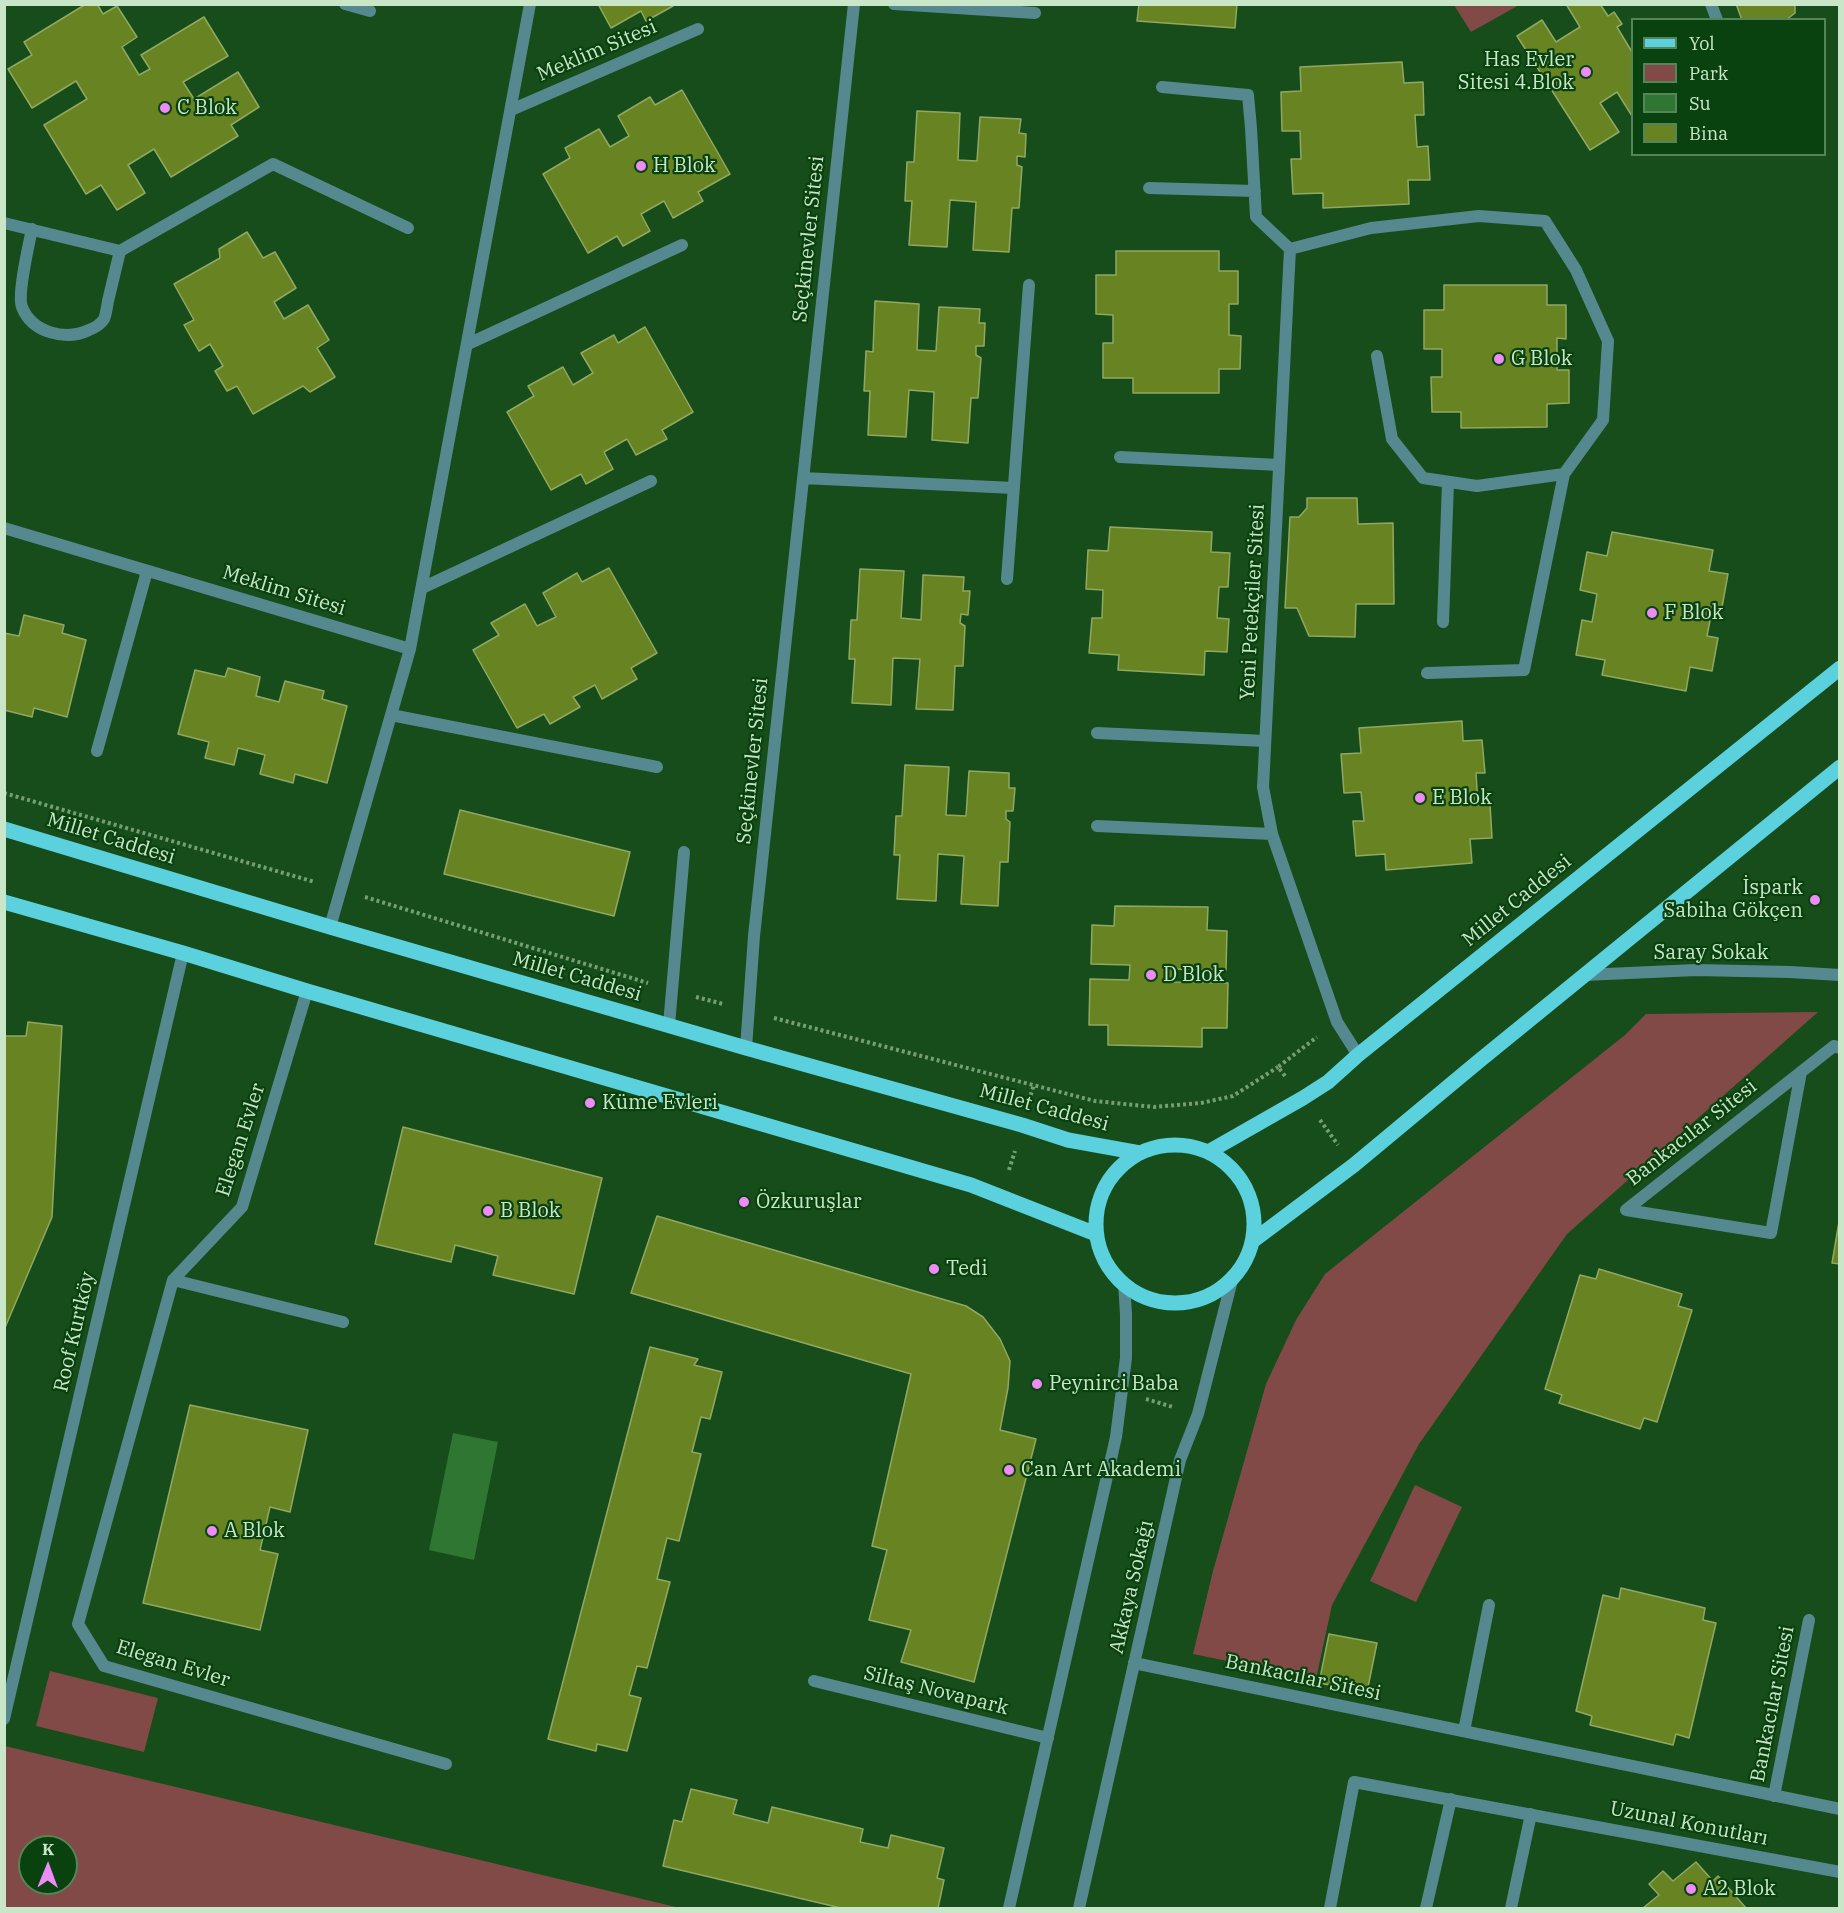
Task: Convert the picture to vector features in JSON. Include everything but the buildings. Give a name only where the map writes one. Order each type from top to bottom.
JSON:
[{"type":"main road","name":"Millet Caddesi","points":[[1210,1151],[1328,1082],[1358,1055],[1839,668]]},
{"type":"main road","points":[[1254,1240],[1354,1165],[1839,768]]},
{"type":"main road","name":"Millet Caddesi","points":[[4,829],[330,927],[1068,1140],[1140,1153]]},
{"type":"main road","points":[[4,902],[972,1185],[1096,1234]]},
{"type":"main road","points":[[1160,1146],[1185,1146],[1210,1151],[1237,1175],[1250,1199],[1254,1240],[1246,1264],[1212,1293],[1186,1302],[1161,1301],[1137,1293],[1118,1278],[1104,1258],[1096,1234],[1097,1210],[1105,1186],[1120,1167],[1140,1153],[1160,1146]]},
{"type":"street","points":[[345,4],[370,11]]},
{"type":"street","name":"Meklim Sitesi","points":[[330,927],[410,649],[530,4]]},
{"type":"street","name":"Seçkinevler Sitesi","points":[[746,1048],[754,936],[854,4]]},
{"type":"street","points":[[894,4],[1035,13]]},
{"type":"street","name":"Meklim Sitesi","points":[[512,110],[698,29]]},
{"type":"street","points":[[1162,87],[1248,94],[1256,217],[1290,249],[1371,228],[1479,216],[1545,221],[1576,270],[1608,341],[1603,420],[1564,474],[1524,670],[1427,673]]},
{"type":"street","points":[[4,223],[120,251],[273,164],[408,228]]},
{"type":"street","points":[[1149,188],[1255,191]]},
{"type":"street","points":[[32,229],[21,305],[29,318],[41,329],[56,334],[69,336],[82,333],[94,328],[104,319],[120,251]]},
{"type":"street","points":[[468,344],[682,244]]},
{"type":"street","name":"Yeni Petekçiler Sitesi","points":[[1290,249],[1263,787],[1272,834],[1337,1022],[1358,1055]]},
{"type":"street","points":[[1007,579],[1029,285]]},
{"type":"street","points":[[1377,357],[1392,439],[1423,478],[1477,486],[1564,474]]},
{"type":"street","points":[[1120,457],[1279,465]]},
{"type":"street","points":[[803,478],[1014,488]]},
{"type":"street","points":[[422,588],[651,481]]},
{"type":"street","points":[[1443,622],[1448,482]]},
{"type":"street","name":"Meklim Sitesi","points":[[4,528],[410,649]]},
{"type":"street","points":[[97,750],[147,571]]},
{"type":"street","points":[[391,715],[657,767]]},
{"type":"street","points":[[1097,734],[1266,741]]},
{"type":"street","points":[[1097,826],[1272,834]]},
{"type":"street","points":[[669,1025],[684,852]]},
{"type":"street","name":"Roof Kurtköy","points":[[4,1719],[183,953]]},
{"type":"street","name":"Saray Sokak","points":[[1584,975],[1696,970],[1839,975]]},
{"type":"street","name":"Elegan Evler","points":[[307,991],[242,1207],[173,1280],[78,1624],[104,1666],[446,1764]]},
{"type":"street","name":"Bankacılar Sitesi","points":[[1801,1072],[1771,1233],[1626,1210],[1699,1152],[1834,1046],[1839,1048]]},
{"type":"street","name":"Akkaya Sokağı","points":[[1079,1908],[1180,1460],[1198,1414],[1233,1276]]},
{"type":"street","points":[[173,1280],[343,1322]]},
{"type":"street","points":[[1010,1908],[1116,1437],[1126,1358],[1124,1283]]},
{"type":"street","points":[[1464,1731],[1489,1605]]},
{"type":"street","name":"Bankacılar Sitesi","points":[[1774,1796],[1809,1620]]},
{"type":"street","name":"Bankacılar Sitesi","points":[[1134,1664],[1839,1809]]},
{"type":"street","name":"Siltaş Novapark","points":[[814,1681],[1048,1738]]},
{"type":"street","name":"Uzunal Konutları","points":[[1330,1908],[1354,1782],[1839,1872]]},
{"type":"street","points":[[1426,1908],[1451,1799]]},
{"type":"street","points":[[1511,1908],[1531,1814]]},
{"type":"path","points":[[4,793],[341,890],[673,991],[1095,1101],[1154,1107],[1202,1103],[1233,1096],[1278,1067]]},
{"type":"path","points":[[1122,1393],[1198,1414]]},
{"type":"green space","points":[[1454,5],[1519,5],[1471,32]]},
{"type":"green space","points":[[1818,1012],[1567,1234],[1419,1444],[1332,1605],[1316,1679],[1193,1654],[1213,1571],[1266,1384],[1296,1320],[1325,1274],[1625,1035],[1646,1014]]},
{"type":"green space","points":[[1415,1485],[1462,1507],[1416,1602],[1370,1581]]},
{"type":"green space","points":[[50,1671],[158,1698],[144,1752],[36,1726]]},
{"type":"green space","points":[[5,1746],[680,1908],[5,1908]]},
{"type":"water","points":[[453,1433],[498,1442],[474,1560],[429,1550]]},
{"type":"place","name":"Has Evler Sitesi 4.Blok","points":[[1586,72]]},
{"type":"place","name":"C Blok","points":[[165,108]]},
{"type":"place","name":"H Blok","points":[[641,166]]},
{"type":"place","name":"G Blok","points":[[1499,359]]},
{"type":"place","name":"F Blok","points":[[1652,613]]},
{"type":"place","name":"E Blok","points":[[1420,798]]},
{"type":"place","name":"İspark Sabiha Gökçen","points":[[1815,900]]},
{"type":"place","name":"D Blok","points":[[1151,975]]},
{"type":"place","name":"Küme Evleri","points":[[590,1103]]},
{"type":"place","name":"Özkuruşlar","points":[[744,1202]]},
{"type":"place","name":"B Blok","points":[[488,1211]]},
{"type":"place","name":"Tedi","points":[[934,1269]]},
{"type":"place","name":"Peynirci Baba","points":[[1037,1384]]},
{"type":"place","name":"Can Art Akademi","points":[[1009,1470]]},
{"type":"place","name":"A Blok","points":[[212,1531]]},
{"type":"place","name":"A2 Blok","points":[[1691,1889]]}]
